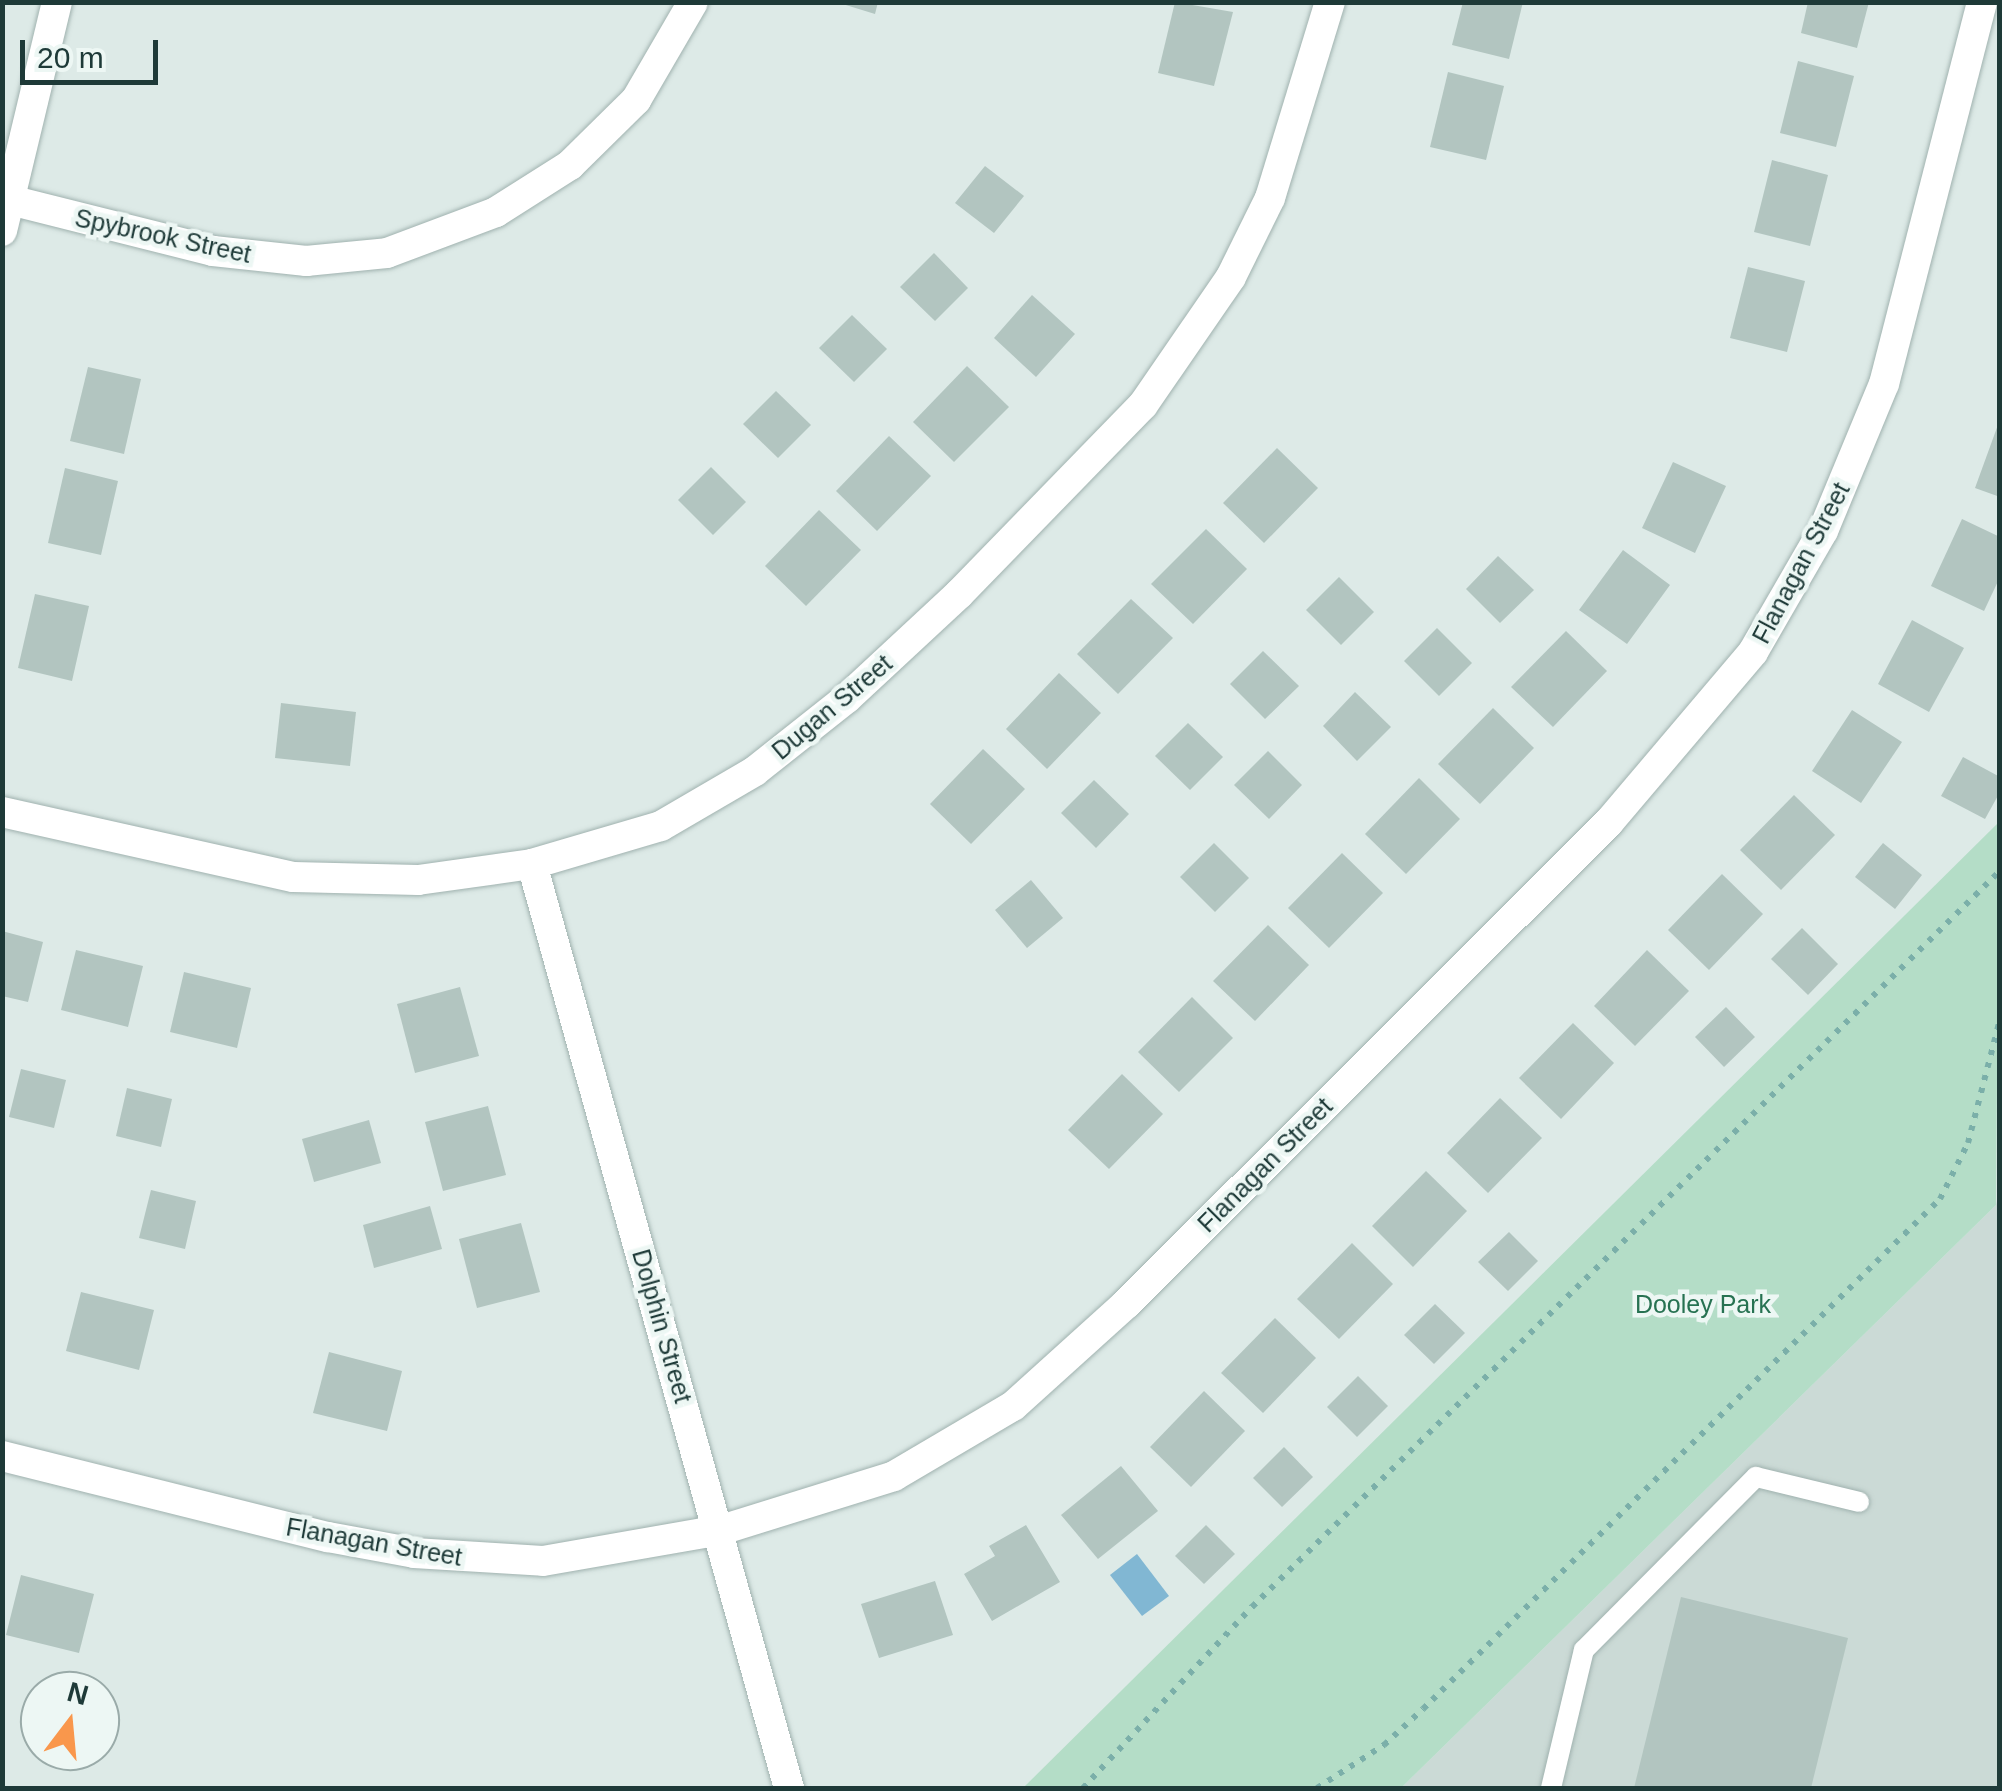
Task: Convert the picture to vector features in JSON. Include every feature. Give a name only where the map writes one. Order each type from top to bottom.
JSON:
[{"type":"street","points":[[2,231],[58,2]]},
{"type":"street","name":"Spybrook Street","points":[[10,200],[264,258],[344,260],[406,248],[496,212],[570,165],[636,100],[693,2]]},
{"type":"street","name":"Dugan Street","points":[[2,812],[293,877],[418,880],[532,864],[661,826],[755,771],[847,698],[1100,455],[1143,405],[1231,277],[1296,127],[1330,2]]},
{"type":"street","name":"Flanagan Street","points":[[2,1456],[414,1554],[543,1561],[721,1530],[894,1476],[1013,1406],[1250,1180],[1610,822],[1703,718],[1792,590],[1856,457],[1906,309],[1982,2]]},
{"type":"street","name":"Dolphin Street","points":[[532,864],[721,1530],[789,1788]]},
{"type":"lane","points":[[1551,1788],[1584,1650],[1756,1477],[1859,1502]]},
{"type":"path","points":[[1083,1788],[1252,1607],[2000,871]]},
{"type":"path","points":[[1317,1788],[1384,1745],[1424,1709],[1940,1199],[1968,1142],[2000,1018]]},
{"type":"shaded area","points":[[1999,1190],[1999,1788],[1401,1788],[1996,1205]]},
{"type":"green space","name":"Dooley Park","points":[[1999,822],[1996,1205],[1401,1788],[1023,1788]]},
{"type":"water","points":[[1137,1554],[1169,1596],[1142,1616],[1110,1575]]},
{"type":"building","points":[[836,2],[878,2],[875,14]]},
{"type":"building","points":[[1175,2],[1233,12],[1214,86],[1158,73]]},
{"type":"building","points":[[1463,2],[1523,2],[1509,59],[1452,45]]},
{"type":"building","points":[[1808,2],[1869,2],[1857,48],[1801,33]]},
{"type":"building","points":[[1798,61],[1854,76],[1836,147],[1780,133]]},
{"type":"building","points":[[1448,72],[1504,86],[1486,160],[1430,147]]},
{"type":"building","points":[[1772,160],[1828,175],[1810,246],[1754,232]]},
{"type":"building","points":[[985,166],[1024,196],[994,233],[955,203]]},
{"type":"building","points":[[934,253],[968,288],[935,321],[900,287]]},
{"type":"building","points":[[1748,267],[1805,281],[1787,352],[1730,338]]},
{"type":"building","points":[[1032,295],[1075,334],[1036,377],[994,338]]},
{"type":"building","points":[[852,315],[887,349],[854,382],[819,348]]},
{"type":"building","points":[[967,366],[1009,407],[954,462],[913,422]]},
{"type":"building","points":[[88,367],[141,379],[124,454],[70,441]]},
{"type":"building","points":[[776,391],[811,425],[778,458],[743,424]]},
{"type":"building","points":[[2000,422],[2000,497],[1975,488]]},
{"type":"building","points":[[889,436],[931,476],[877,531],[836,491]]},
{"type":"building","points":[[1277,448],[1318,488],[1264,543],[1223,503]]},
{"type":"building","points":[[1673,462],[1726,486],[1695,553],[1642,528]]},
{"type":"building","points":[[711,467],[746,502],[713,535],[678,500]]},
{"type":"building","points":[[65,468],[118,481],[101,555],[48,543]]},
{"type":"building","points":[[819,510],[861,550],[806,606],[765,566]]},
{"type":"building","points":[[1962,519],[2000,537],[2000,577],[1984,611],[1931,586]]},
{"type":"building","points":[[1206,529],[1247,569],[1193,624],[1151,584]]},
{"type":"building","points":[[1623,550],[1670,585],[1627,644],[1579,610]]},
{"type":"building","points":[[1498,556],[1534,590],[1500,623],[1466,589]]},
{"type":"building","points":[[1339,577],[1374,612],[1341,645],[1306,610]]},
{"type":"building","points":[[35,594],[89,606],[72,681],[18,668]]},
{"type":"building","points":[[1131,599],[1173,638],[1118,694],[1077,654]]},
{"type":"building","points":[[1912,620],[1964,648],[1929,712],[1878,684]]},
{"type":"building","points":[[1437,628],[1472,663],[1439,696],[1404,661]]},
{"type":"building","points":[[1566,631],[1607,671],[1553,727],[1511,687]]},
{"type":"building","points":[[1263,651],[1299,686],[1265,719],[1230,684]]},
{"type":"building","points":[[1059,673],[1101,713],[1047,769],[1006,729]]},
{"type":"building","points":[[1355,692],[1391,727],[1357,761],[1323,726]]},
{"type":"building","points":[[281,703],[356,712],[350,766],[275,758]]},
{"type":"building","points":[[1493,708],[1534,748],[1480,804],[1438,764]]},
{"type":"building","points":[[1852,710],[1902,742],[1861,803],[1812,771]]},
{"type":"building","points":[[1188,723],[1223,757],[1190,790],[1155,756]]},
{"type":"building","points":[[983,749],[1025,789],[971,844],[930,804]]},
{"type":"building","points":[[1268,751],[1302,785],[1269,819],[1234,785]]},
{"type":"building","points":[[1963,757],[2000,777],[2000,792],[1985,819],[1941,796]]},
{"type":"building","points":[[1419,778],[1460,819],[1406,874],[1365,834]]},
{"type":"building","points":[[1094,780],[1129,814],[1096,848],[1061,813]]},
{"type":"building","points":[[1794,795],[1835,835],[1781,890],[1740,850]]},
{"type":"building","points":[[1214,843],[1249,878],[1215,912],[1180,877]]},
{"type":"building","points":[[1883,843],[1922,875],[1895,909],[1855,877]]},
{"type":"building","points":[[1342,853],[1383,893],[1329,948],[1288,908]]},
{"type":"building","points":[[1722,874],[1763,914],[1709,970],[1668,930]]},
{"type":"building","points":[[1031,880],[1063,918],[1027,948],[995,910]]},
{"type":"building","points":[[1268,925],[1309,965],[1255,1021],[1213,981]]},
{"type":"building","points":[[1802,928],[1838,964],[1808,995],[1771,959]]},
{"type":"building","points":[[2,931],[43,942],[28,1002],[2,996]]},
{"type":"building","points":[[76,950],[143,966],[128,1027],[61,1010]]},
{"type":"building","points":[[1647,950],[1689,991],[1635,1046],[1594,1006]]},
{"type":"building","points":[[184,972],[251,988],[237,1048],[170,1032]]},
{"type":"building","points":[[460,987],[479,1056],[415,1073],[397,1004]]},
{"type":"building","points":[[1192,997],[1233,1038],[1179,1092],[1138,1052]]},
{"type":"building","points":[[1726,1007],[1755,1037],[1724,1067],[1695,1037]]},
{"type":"building","points":[[1573,1023],[1614,1063],[1561,1119],[1519,1078]]},
{"type":"building","points":[[21,1069],[66,1080],[54,1128],[9,1117]]},
{"type":"building","points":[[1122,1074],[1163,1114],[1109,1169],[1068,1130]]},
{"type":"building","points":[[127,1088],[172,1099],[161,1147],[116,1136]]},
{"type":"building","points":[[1500,1098],[1542,1138],[1488,1193],[1447,1153]]},
{"type":"building","points":[[488,1106],[506,1175],[443,1191],[425,1122]]},
{"type":"building","points":[[369,1120],[381,1163],[314,1182],[302,1139]]},
{"type":"building","points":[[1426,1171],[1467,1211],[1413,1267],[1372,1226]]},
{"type":"building","points":[[151,1190],[196,1201],[185,1249],[139,1238]]},
{"type":"building","points":[[430,1206],[442,1249],[374,1268],[363,1225]]},
{"type":"building","points":[[521,1223],[540,1292],[477,1308],[459,1239]]},
{"type":"building","points":[[1509,1232],[1538,1261],[1508,1291],[1478,1262]]},
{"type":"building","points":[[1352,1243],[1393,1284],[1339,1339],[1297,1299]]},
{"type":"building","points":[[81,1292],[154,1310],[139,1370],[66,1351]]},
{"type":"building","points":[[1435,1304],[1465,1333],[1434,1364],[1404,1335]]},
{"type":"building","points":[[1275,1318],[1316,1358],[1263,1413],[1221,1373]]},
{"type":"building","points":[[329,1352],[402,1371],[387,1431],[313,1413]]},
{"type":"building","points":[[1358,1376],[1388,1406],[1357,1437],[1327,1407]]},
{"type":"building","points":[[1204,1391],[1245,1431],[1191,1487],[1150,1447]]},
{"type":"building","points":[[1284,1447],[1313,1477],[1282,1507],[1253,1478]]},
{"type":"building","points":[[1121,1466],[1158,1511],[1098,1559],[1061,1515]]},
{"type":"building","points":[[1026,1525],[1060,1582],[992,1621],[964,1574],[995,1556],[989,1546]]},
{"type":"building","points":[[1206,1525],[1235,1554],[1204,1584],[1175,1556]]},
{"type":"building","points":[[21,1575],[94,1594],[79,1653],[6,1635]]},
{"type":"building","points":[[935,1581],[953,1635],[879,1658],[861,1604]]},
{"type":"building","points":[[1681,1597],[1848,1638],[1811,1788],[1634,1788]]}]
